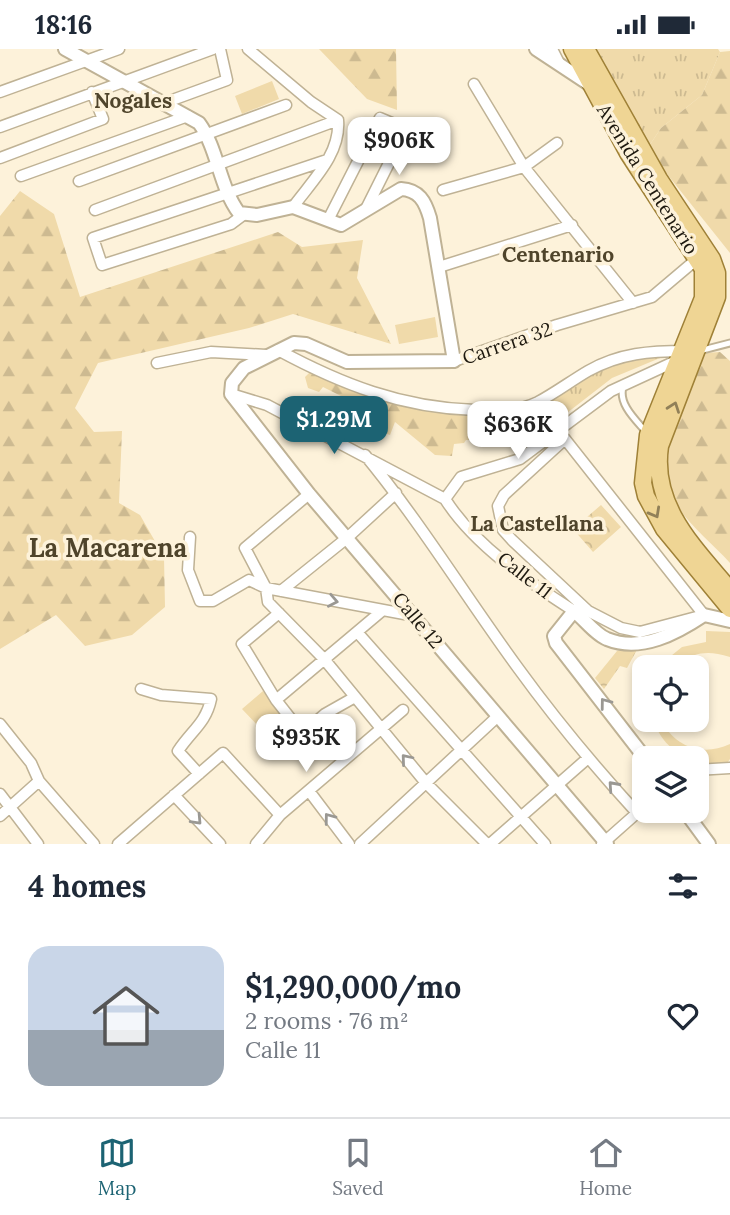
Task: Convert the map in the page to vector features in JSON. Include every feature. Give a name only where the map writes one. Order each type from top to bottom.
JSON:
[{"type":"main road","name":"Avenida Centenario","points":[[572,49],[628,153],[703,269],[710,295]]},
{"type":"main road","name":"Avenida Centenario","points":[[586,49],[612,100],[659,179],[712,259],[717,273],[710,295],[648,435],[642,465],[646,496],[664,529],[730,609]]},
{"type":"main road","name":"Avenida Centenario","points":[[684,355],[660,446],[657,464],[659,484],[676,522],[730,590]]},
{"type":"street","points":[[65,49],[124,84],[188,115],[207,135],[227,193],[241,214]]},
{"type":"street","points":[[0,92],[119,49]]},
{"type":"street","points":[[0,127],[92,92],[124,84],[213,49]]},
{"type":"street","points":[[164,103],[227,80],[220,49]]},
{"type":"street","points":[[248,49],[311,102],[338,120]]},
{"type":"street","points":[[536,49],[612,100]]},
{"type":"street","points":[[552,49],[560,66]]},
{"type":"street","points":[[474,84],[524,167],[633,303]]},
{"type":"street","points":[[0,158],[103,120],[92,92]]},
{"type":"street","points":[[79,181],[286,105]]},
{"type":"street","points":[[21,176],[188,115]]},
{"type":"street","points":[[328,220],[380,118],[406,129],[364,212]]},
{"type":"street","points":[[293,207],[327,160],[339,132],[338,120]]},
{"type":"street","points":[[95,210],[338,120]]},
{"type":"street","points":[[443,190],[524,167],[557,143]]},
{"type":"street","points":[[327,160],[93,238],[102,265],[231,224],[241,214],[257,215],[293,207],[341,225],[401,188],[417,192],[430,218],[454,361]]},
{"type":"street","points":[[439,267],[572,225]]},
{"type":"street","name":"Carrera 32","points":[[272,352],[300,342],[347,362],[454,361],[652,297],[691,264]]},
{"type":"street","points":[[156,363],[211,352],[272,352],[397,401],[423,407],[497,411],[523,408],[538,402],[616,358],[649,351],[684,355]]},
{"type":"street","points":[[231,394],[236,376],[272,352]]},
{"type":"street","points":[[445,499],[460,477],[526,455],[602,397],[684,355]]},
{"type":"street","name":"Calle 11","points":[[231,394],[267,405],[445,499],[456,517],[472,534],[543,591],[574,611]]},
{"type":"street","name":"Calle 12","points":[[231,394],[309,494],[415,616],[604,843]]},
{"type":"street","points":[[248,416],[258,407],[267,405]]},
{"type":"street","points":[[704,615],[654,641],[642,638],[588,611],[503,530],[498,506],[504,495],[565,439],[704,615],[730,621]]},
{"type":"street","points":[[365,455],[396,493],[518,668],[588,758],[637,813],[604,843]]},
{"type":"street","points":[[281,590],[347,538],[396,493]]},
{"type":"street","points":[[309,494],[245,548],[266,588],[268,602],[324,660],[426,783],[488,844],[588,758]]},
{"type":"street","points":[[190,537],[187,570],[200,601],[213,601],[244,580],[266,588],[415,616]]},
{"type":"street","points":[[276,701],[383,610]]},
{"type":"street","points":[[636,746],[554,636],[574,611],[607,639],[642,638]]},
{"type":"street","points":[[279,613],[242,644],[276,701],[302,733]]},
{"type":"street","points":[[357,632],[545,844]]},
{"type":"street","points":[[141,689],[161,695],[211,699],[207,720],[189,734],[178,751],[199,774]]},
{"type":"street","points":[[281,752],[325,714],[355,697]]},
{"type":"street","points":[[256,844],[280,815],[403,710]]},
{"type":"street","points":[[360,844],[497,717]]},
{"type":"street","points":[[0,724],[30,763],[39,781],[94,844]]},
{"type":"street","points":[[118,844],[223,753],[280,815]]},
{"type":"street","points":[[709,769],[730,768]]},
{"type":"street","points":[[0,816],[39,781]]},
{"type":"street","points":[[309,791],[349,844]]},
{"type":"street","points":[[0,794],[38,844]]},
{"type":"street","points":[[174,795],[220,844]]},
{"type":"street","points":[[694,823],[709,844]]},
{"type":"lane","points":[[684,355],[730,343]]},
{"type":"lane","points":[[624,384],[622,399],[648,435]]},
{"type":"green space","points":[[319,49],[396,49],[397,110],[367,99]]},
{"type":"green space","points":[[592,49],[718,49],[720,52],[702,95],[661,128],[647,149]]},
{"type":"green space","points":[[730,51],[730,253],[647,149],[661,128],[702,95],[720,52]]},
{"type":"green space","points":[[272,81],[279,99],[242,114],[235,96]]},
{"type":"green space","points":[[20,191],[54,214],[80,297],[278,232],[302,247],[363,240],[357,278],[391,344],[293,314],[249,328],[98,363],[75,408],[94,432],[122,431],[119,503],[140,515],[164,557],[165,607],[132,635],[85,646],[56,615],[0,649],[0,216]]},
{"type":"green space","points":[[435,317],[438,337],[399,344],[395,325]]},
{"type":"green space","points":[[720,352],[730,361],[730,563],[678,507],[669,489],[666,469],[672,429],[704,353]]},
{"type":"green space","points":[[660,358],[612,378],[545,430],[530,411],[621,360]]},
{"type":"green space","points":[[310,372],[400,406],[445,413],[496,416],[501,438],[466,440],[464,443],[454,444],[452,456],[435,455],[395,422],[390,435],[372,429],[377,414],[323,387],[319,392],[308,388],[305,377]]},
{"type":"green space","points":[[601,505],[621,527],[593,552],[573,529]]},
{"type":"green space","points":[[706,631],[730,632],[730,657],[706,653],[672,655],[682,647],[706,642]]},
{"type":"green space","points":[[639,646],[627,668],[620,666],[604,689],[595,678],[617,651]]},
{"type":"green space","points":[[263,691],[298,731],[276,745],[242,709]]},
{"type":"green space","points":[[659,732],[669,732],[688,746],[670,746]]},
{"type":"green space","points":[[730,744],[730,759],[725,766],[709,767],[709,750]]},
{"type":"district","name":"Nogales","points":[[133,100]]},
{"type":"district","name":"Centenario","points":[[558,254]]},
{"type":"district","name":"La Castellana","points":[[537,523]]},
{"type":"district","name":"La Macarena","points":[[108,547]]}]
